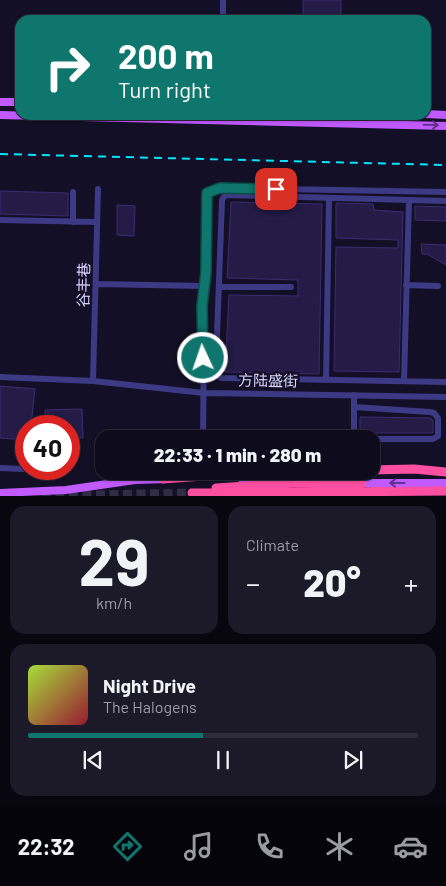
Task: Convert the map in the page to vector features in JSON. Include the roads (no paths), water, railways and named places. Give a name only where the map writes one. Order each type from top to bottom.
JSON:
[{"type":"highway","points":[[380,470],[414,469],[446,472]]},
{"type":"highway","points":[[362,483],[239,485],[211,488],[192,493],[446,491]]},
{"type":"main road","points":[[0,102],[15,102]]},
{"type":"main road","points":[[431,114],[446,114]]},
{"type":"main road","points":[[0,115],[15,115]]},
{"type":"main road","points":[[280,120],[446,126]]},
{"type":"main road","points":[[0,493],[66,490],[129,480]]},
{"type":"main road","points":[[326,480],[362,483],[446,483]]},
{"type":"street","points":[[222,0],[223,15]]},
{"type":"street","points":[[203,430],[204,341],[202,324],[207,193],[220,188],[446,192]]},
{"type":"street","name":"谷丰巷","points":[[94,381],[98,189]]},
{"type":"street","points":[[73,192],[73,222]]},
{"type":"street","points":[[446,201],[225,195],[222,200],[217,374],[221,378],[241,379],[446,382]]},
{"type":"street","points":[[326,380],[329,198]]},
{"type":"street","points":[[404,381],[409,200]]},
{"type":"street","points":[[0,220],[97,222]]},
{"type":"street","points":[[96,284],[204,286]]},
{"type":"street","points":[[406,285],[438,286]]},
{"type":"street","points":[[219,286],[291,287]]},
{"type":"street","name":"方陆盛街","points":[[0,377],[94,381],[204,393],[446,397]]},
{"type":"street","points":[[354,395],[354,430]]},
{"type":"street","points":[[354,408],[430,412],[434,413],[438,418],[438,436],[433,439],[380,439]]},
{"type":"street","points":[[0,468],[15,469]]},
{"type":"tunnel","points":[[42,496],[192,493]]},
{"type":"railway","points":[[0,154],[446,165]]}]
